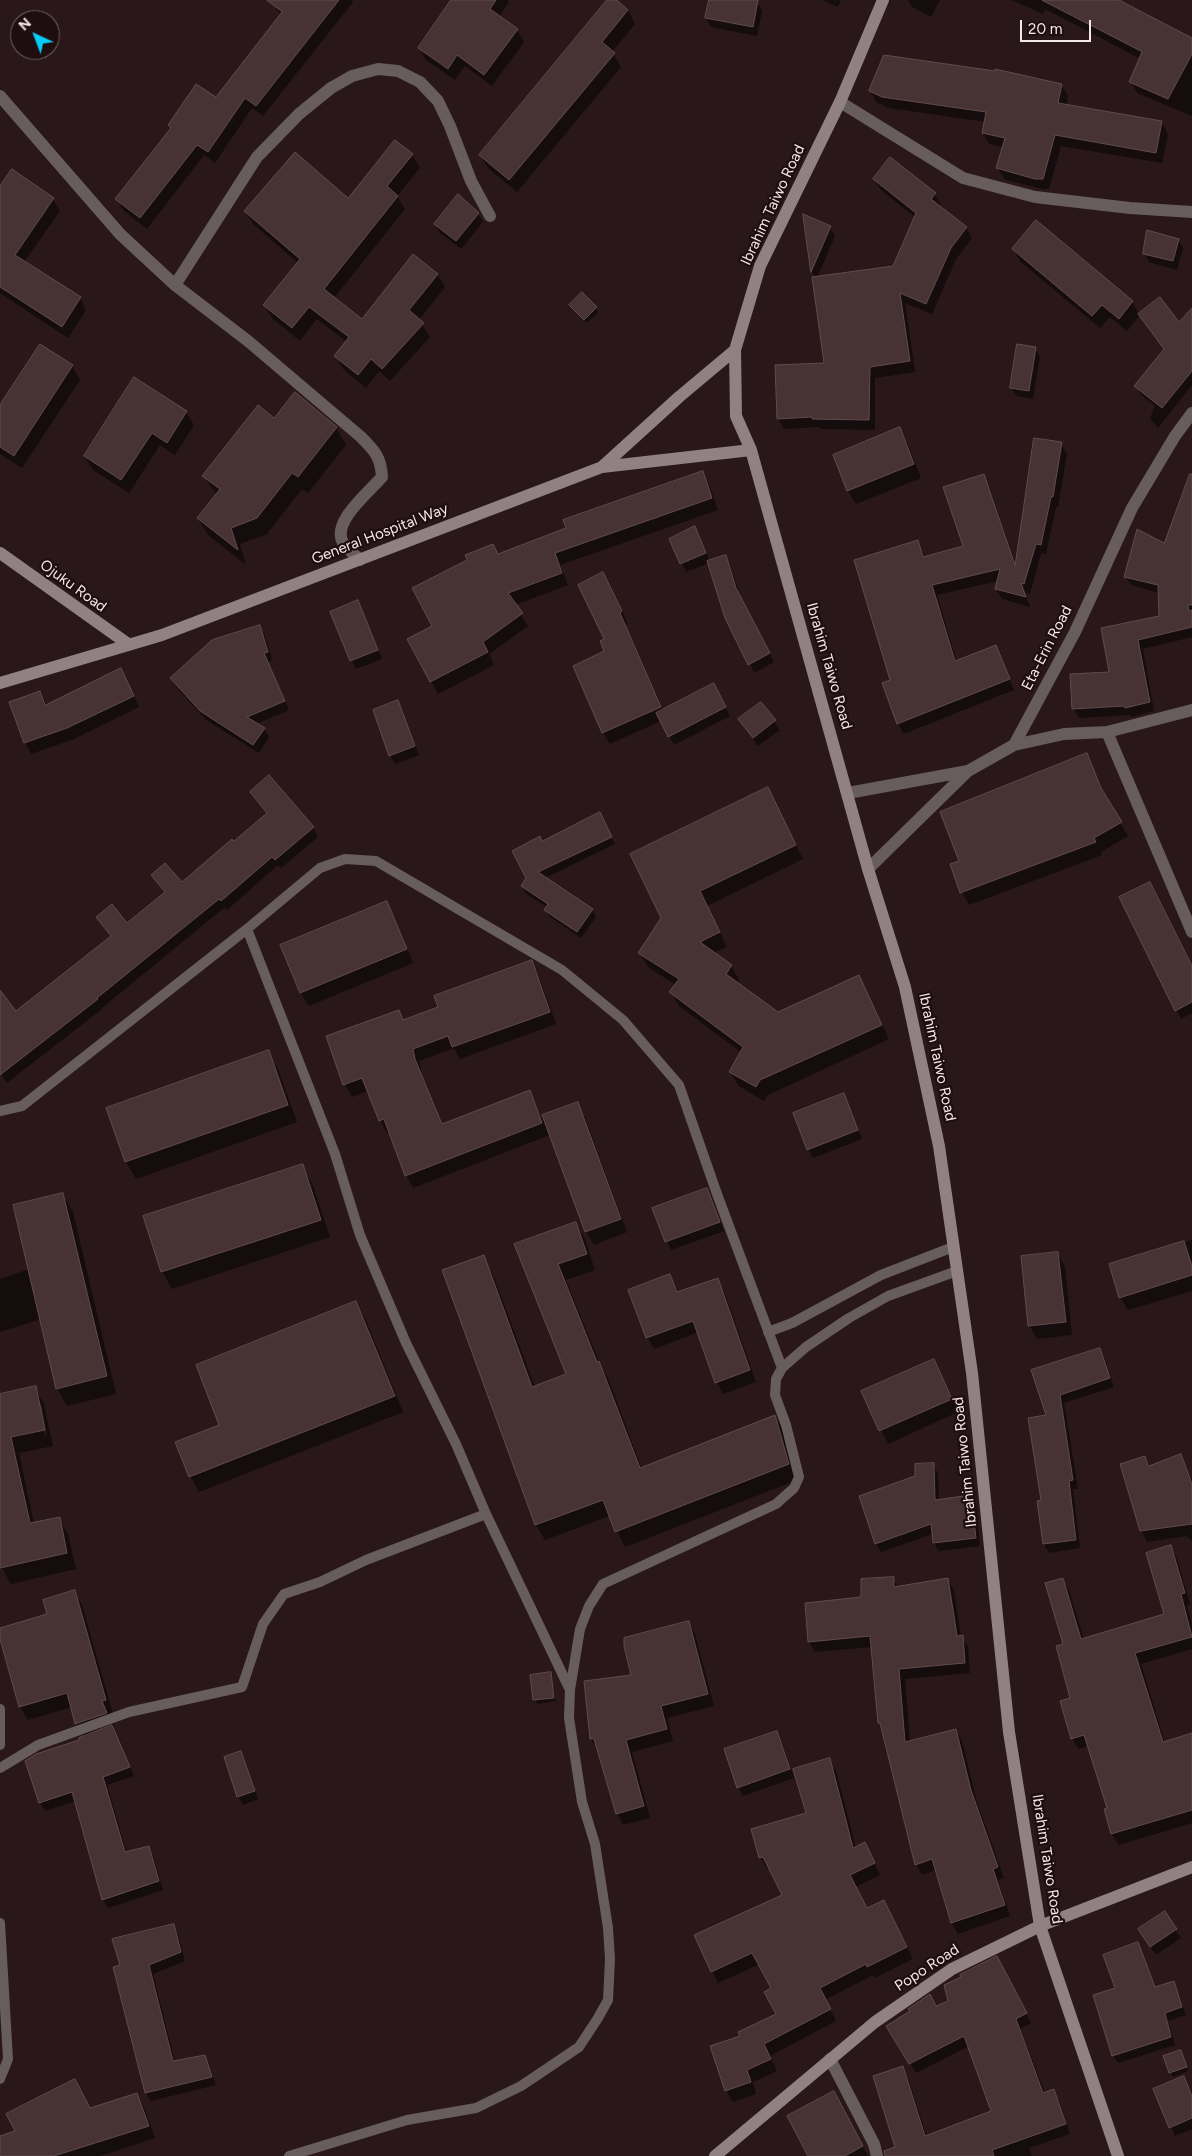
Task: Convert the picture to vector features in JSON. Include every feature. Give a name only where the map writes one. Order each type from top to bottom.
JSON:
[{"type":"main road","name":"Ibrahim Taiwo Road","points":[[883,0],[840,102],[760,266],[735,350],[736,416],[751,450],[868,869],[905,987],[939,1146],[972,1373],[1009,1732],[1040,1926],[1118,2156]]},
{"type":"main road","name":"General Hospital Way","points":[[0,683],[162,635],[602,467],[679,397],[735,350]]},
{"type":"main road","points":[[602,467],[751,450]]},
{"type":"main road","name":"Ojuku Road","points":[[0,553],[128,644]]},
{"type":"main road","name":"Popo Road","points":[[715,2156],[875,2022],[952,1969],[1040,1926],[1192,1867]]},
{"type":"street","points":[[174,285],[257,157],[300,114],[331,88],[352,76],[378,69],[398,71],[420,82],[438,101],[450,126],[471,181],[490,216]]},
{"type":"street","points":[[0,96],[120,234],[174,285],[248,341],[361,436],[374,450],[381,463],[382,477],[345,518],[340,530],[343,543],[360,560]]},
{"type":"street","points":[[840,102],[963,178],[1035,197],[1130,208],[1192,212]]},
{"type":"street","name":"Eta-Erin Road","points":[[1014,745],[1075,632],[1132,508],[1175,436],[1192,413]]},
{"type":"street","points":[[868,869],[968,771],[1014,745],[1064,734],[1106,732],[1192,710]]},
{"type":"street","points":[[1106,732],[1192,932]]},
{"type":"street","points":[[848,793],[968,771]]},
{"type":"street","points":[[830,2059],[874,2144],[877,2156]]},
{"type":"lane","points":[[0,1112],[22,1106],[247,929],[320,868],[345,858],[376,860],[562,970],[623,1020],[679,1085],[717,1194],[782,1368]]},
{"type":"lane","points":[[247,929],[335,1154],[360,1236],[406,1343],[456,1444],[486,1514],[570,1690]]},
{"type":"lane","points":[[768,1332],[792,1323],[881,1275],[953,1247]]},
{"type":"lane","points":[[289,2156],[407,2120],[476,2108],[521,2086],[579,2047],[608,2000],[610,1959],[608,1928],[595,1844],[582,1802],[569,1718],[570,1690],[580,1628],[589,1606],[603,1584],[776,1504],[794,1488],[799,1477],[776,1395],[776,1379],[782,1368],[848,1318],[888,1296],[957,1271]]},
{"type":"lane","points":[[0,1768],[38,1745],[129,1712],[242,1687],[263,1624],[284,1594],[320,1582],[366,1560],[486,1514]]},
{"type":"lane","points":[[0,1709],[0,1745]]},
{"type":"lane","points":[[0,1923],[8,2059],[0,2079]]},
{"type":"building","points":[[267,0],[339,0],[256,106],[245,98],[208,152],[197,145],[140,218],[115,199],[171,128],[168,125],[196,84],[216,97],[282,12]]},
{"type":"building","points":[[451,0],[496,0],[490,9],[518,29],[484,75],[457,55],[448,69],[418,48]]},
{"type":"building","points":[[607,0],[617,0],[628,10],[602,42],[615,53],[509,180],[479,155]]},
{"type":"building","points":[[709,0],[758,0],[753,27],[705,18]]},
{"type":"building","points":[[1042,0],[1119,0],[1192,38],[1192,54],[1168,99],[1129,82],[1142,52]]},
{"type":"building","points":[[884,55],[995,71],[995,69],[1062,84],[1058,103],[1162,121],[1156,153],[1055,135],[1043,179],[1035,179],[996,168],[1005,138],[982,133],[986,112],[882,97],[869,91]]},
{"type":"building","points":[[395,140],[413,154],[387,186],[398,196],[324,289],[362,319],[413,254],[438,274],[409,310],[424,323],[382,369],[371,359],[358,375],[334,356],[349,337],[309,307],[292,328],[263,305],[300,259],[244,211],[295,152],[348,198]]},
{"type":"building","points":[[890,157],[936,193],[931,199],[967,227],[951,248],[926,304],[900,293],[910,361],[870,367],[869,420],[812,419],[812,417],[777,419],[775,365],[824,363],[812,277],[893,266],[916,213],[873,179]]},
{"type":"building","points":[[12,169],[54,198],[15,255],[81,297],[62,327],[0,287],[0,186]]},
{"type":"building","points":[[458,194],[479,213],[456,241],[434,224]]},
{"type":"building","points":[[803,214],[831,226],[811,272]]},
{"type":"building","points":[[1036,220],[1133,301],[1119,319],[1102,305],[1092,316],[1012,249]]},
{"type":"building","points":[[1147,230],[1179,239],[1173,261],[1143,254]]},
{"type":"building","points":[[582,292],[597,307],[584,320],[569,305]]},
{"type":"building","points":[[1160,297],[1179,322],[1192,308],[1192,371],[1162,408],[1134,386],[1164,349],[1138,314]]},
{"type":"building","points":[[40,344],[73,365],[14,456],[0,447],[0,405]]},
{"type":"building","points":[[1017,344],[1036,347],[1029,391],[1010,388]]},
{"type":"building","points":[[134,377],[187,411],[167,443],[152,433],[121,480],[84,456]]},
{"type":"building","points":[[295,392],[337,427],[298,477],[292,473],[257,518],[231,528],[238,550],[197,518],[220,489],[202,476],[258,405],[274,418]]},
{"type":"building","points":[[900,427],[914,464],[847,491],[833,455]]},
{"type":"building","points":[[1034,438],[1062,442],[1053,497],[1051,497],[1041,545],[1036,544],[1024,584],[1021,583],[1026,597],[995,589],[1000,569],[932,585],[955,661],[996,645],[1010,679],[897,724],[882,683],[890,680],[854,560],[918,540],[923,557],[963,546],[943,487],[984,474],[1015,565]]},
{"type":"building","points":[[703,471],[712,498],[555,553],[562,573],[508,593],[523,613],[483,642],[488,652],[430,682],[407,639],[432,626],[412,588],[467,560],[465,555],[493,544],[498,554],[566,528],[563,520]]},
{"type":"building","points":[[1190,474],[1192,474],[1192,605],[1188,605],[1189,611],[1192,610],[1192,627],[1138,640],[1150,702],[1125,708],[1124,706],[1072,709],[1070,674],[1109,672],[1101,628],[1159,616],[1158,585],[1124,577],[1137,529],[1164,543]]},
{"type":"building","points":[[695,526],[706,553],[680,564],[669,539]]},
{"type":"building","points":[[726,555],[736,588],[770,653],[748,665],[725,618],[707,561]]},
{"type":"building","points":[[603,572],[622,611],[620,613],[661,707],[602,733],[573,666],[604,651],[600,641],[604,639],[578,585]]},
{"type":"building","points":[[358,600],[378,650],[350,661],[330,612]]},
{"type":"building","points":[[260,625],[268,652],[264,653],[285,701],[247,717],[265,728],[253,745],[200,711],[170,678],[212,640]]},
{"type":"building","points":[[121,668],[134,696],[67,728],[24,743],[9,702],[40,691],[45,705]]},
{"type":"building","points":[[714,683],[726,707],[668,737],[656,713]]},
{"type":"building","points":[[398,700],[415,746],[389,756],[373,710]]},
{"type":"building","points":[[761,702],[776,720],[753,738],[738,719]]},
{"type":"building","points":[[1087,753],[1101,788],[1122,822],[1094,838],[1096,842],[960,893],[950,864],[959,861],[940,812]]},
{"type":"building","points":[[269,775],[314,827],[275,860],[272,857],[221,901],[219,899],[98,999],[0,1075],[0,990],[16,1011],[111,936],[96,917],[112,904],[127,923],[165,892],[151,875],[165,863],[182,882],[232,839],[234,841],[267,813],[250,792]]},
{"type":"building","points":[[768,787],[796,845],[700,891],[720,932],[700,942],[732,965],[726,974],[778,1012],[859,975],[882,1025],[760,1080],[756,1087],[729,1072],[743,1047],[669,992],[679,979],[638,953],[661,918],[630,854]]},
{"type":"building","points":[[600,812],[612,837],[538,872],[593,909],[577,932],[544,910],[548,904],[521,886],[526,878],[512,851],[540,836],[542,841]]},
{"type":"building","points":[[1150,882],[1192,966],[1192,1002],[1175,1011],[1119,897]]},
{"type":"building","points":[[387,901],[407,949],[300,993],[280,945]]},
{"type":"building","points":[[532,960],[550,1012],[452,1047],[448,1036],[413,1049],[415,1059],[442,1124],[530,1090],[542,1123],[405,1176],[384,1119],[379,1121],[362,1078],[343,1085],[326,1036],[399,1010],[403,1020],[438,1007],[434,996]]},
{"type":"building","points":[[269,1050],[288,1105],[125,1162],[106,1108]]},
{"type":"building","points":[[844,1093],[858,1130],[807,1150],[793,1113]]},
{"type":"building","points":[[578,1102],[621,1219],[585,1232],[542,1115]]},
{"type":"building","points":[[303,1164],[321,1220],[161,1272],[143,1216]]},
{"type":"building","points":[[707,1188],[720,1222],[665,1242],[652,1208]]},
{"type":"building","points":[[63,1193],[107,1376],[56,1389],[13,1205]]},
{"type":"building","points":[[576,1222],[587,1254],[558,1264],[597,1362],[599,1361],[640,1468],[775,1415],[789,1464],[615,1532],[603,1500],[535,1525],[442,1270],[484,1255],[532,1387],[566,1374],[514,1244]]},
{"type":"building","points":[[1184,1241],[1192,1266],[1192,1275],[1119,1298],[1109,1264]]},
{"type":"building","points":[[1058,1252],[1066,1322],[1028,1326],[1021,1256]]},
{"type":"building","points":[[670,1274],[677,1292],[718,1278],[750,1370],[715,1383],[693,1321],[646,1338],[628,1290]]},
{"type":"building","points":[[356,1301],[395,1396],[189,1477],[175,1442],[219,1425],[196,1365]]},
{"type":"building","points":[[1100,1348],[1110,1378],[1060,1395],[1073,1480],[1069,1481],[1076,1540],[1043,1544],[1037,1501],[1041,1500],[1028,1418],[1046,1415],[1031,1370]]},
{"type":"building","points":[[934,1359],[952,1399],[879,1431],[861,1391]]},
{"type":"building","points":[[36,1386],[45,1430],[11,1437],[30,1523],[60,1517],[67,1553],[0,1568],[0,1394]]},
{"type":"building","points":[[1181,1454],[1192,1484],[1192,1524],[1140,1531],[1120,1464],[1145,1456],[1148,1466]]},
{"type":"building","points":[[934,1463],[935,1500],[971,1495],[976,1538],[933,1543],[931,1524],[875,1544],[859,1496],[915,1476],[915,1464]]},
{"type":"building","points":[[1171,1545],[1185,1593],[1181,1594],[1192,1637],[1135,1653],[1163,1742],[1192,1733],[1192,1810],[1111,1834],[1104,1809],[1107,1808],[1084,1735],[1071,1739],[1060,1701],[1070,1698],[1056,1646],[1063,1644],[1045,1583],[1063,1578],[1081,1639],[1164,1614],[1146,1553]]},
{"type":"building","points":[[894,1577],[894,1587],[948,1578],[957,1636],[963,1635],[965,1663],[899,1669],[905,1742],[956,1729],[971,1790],[998,1867],[993,1869],[1005,1905],[951,1923],[932,1859],[915,1865],[880,1723],[878,1723],[870,1636],[808,1642],[805,1603],[861,1597],[861,1579]]},
{"type":"building","points":[[75,1590],[106,1700],[102,1701],[107,1713],[75,1724],[67,1693],[19,1707],[0,1639],[0,1628],[47,1614],[43,1600]]},
{"type":"building","points":[[689,1621],[708,1694],[661,1706],[667,1729],[626,1740],[644,1806],[616,1814],[594,1739],[590,1739],[584,1681],[631,1675],[624,1638]]},
{"type":"building","points":[[551,1672],[554,1698],[533,1700],[530,1675]]},
{"type":"building","points":[[112,1725],[130,1767],[103,1777],[125,1852],[149,1846],[159,1881],[102,1900],[72,1792],[39,1803],[25,1761],[36,1754],[79,1740],[79,1738]]},
{"type":"building","points":[[777,1731],[790,1769],[737,1788],[724,1749]]},
{"type":"building","points":[[241,1751],[255,1791],[237,1797],[224,1757]]},
{"type":"building","points":[[830,1758],[853,1848],[865,1842],[875,1863],[850,1875],[867,1908],[884,1900],[907,1947],[867,1967],[866,1964],[820,1988],[831,2009],[764,2044],[771,2059],[747,2070],[751,2082],[725,2091],[710,2046],[740,2036],[738,2032],[776,2014],[764,1992],[771,1988],[752,1953],[711,1972],[694,1935],[782,1895],[763,1857],[759,1858],[751,1829],[806,1813],[793,1769]]},
{"type":"building","points":[[1165,1911],[1177,1929],[1150,1947],[1138,1929]]},
{"type":"building","points":[[174,1924],[181,1952],[149,1965],[173,2061],[205,2055],[212,2077],[145,2093],[113,1967],[120,1965],[112,1939]]},
{"type":"building","points":[[1138,1942],[1155,1987],[1174,1981],[1182,2007],[1165,2013],[1171,2037],[1112,2056],[1093,1995],[1115,1988],[1103,1955]]},
{"type":"building","points":[[997,1956],[1027,2013],[1016,2019],[1043,2093],[1054,2089],[1066,2124],[992,2150],[994,2156],[885,2156],[884,2151],[895,2147],[873,2076],[903,2066],[925,2136],[991,2111],[964,2036],[909,2064],[886,2026],[910,2011],[908,2009],[930,1994],[936,2006],[948,2001],[944,1985]]},
{"type":"building","points":[[1181,2050],[1187,2067],[1169,2073],[1163,2056]]},
{"type":"building","points":[[1184,2076],[1192,2097],[1192,2118],[1169,2128],[1153,2089]]},
{"type":"building","points":[[75,2079],[90,2108],[137,2093],[149,2126],[54,2156],[0,2156],[0,2136],[15,2131],[6,2114]]},
{"type":"building","points":[[834,2091],[863,2146],[845,2156],[808,2156],[787,2116]]}]
